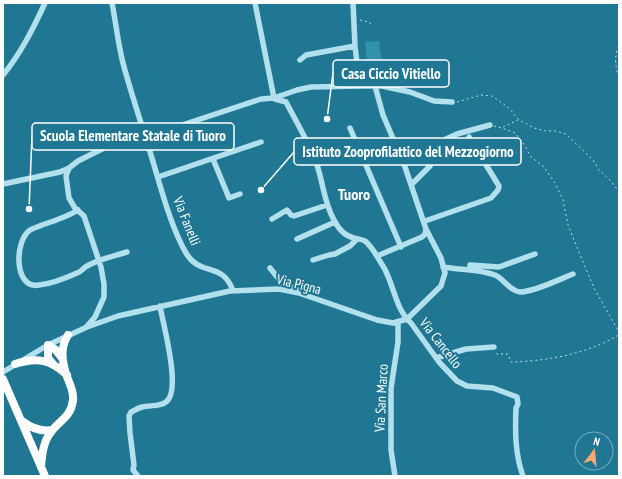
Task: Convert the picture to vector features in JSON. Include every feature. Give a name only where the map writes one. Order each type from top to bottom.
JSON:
[{"type":"highway","points":[[41,467],[42,453],[45,444],[52,430],[61,423],[70,412],[73,401],[72,388],[67,375],[62,349],[68,335]]},
{"type":"highway","points":[[48,345],[56,350],[63,358]]},
{"type":"highway","points":[[48,345],[48,358],[54,365],[67,375]]},
{"type":"highway","points":[[15,364],[29,360],[41,360],[54,365]]},
{"type":"highway","points":[[3,379],[45,476]]},
{"type":"highway","points":[[21,420],[39,430],[52,430]]},
{"type":"street","points":[[3,75],[30,36],[45,3]]},
{"type":"street","name":"Via Fanelli","points":[[112,3],[122,61],[167,205],[186,254],[197,265],[221,273],[231,284],[233,291]]},
{"type":"street","points":[[255,3],[274,98]]},
{"type":"street","points":[[353,3],[357,63],[360,70],[375,86],[383,115],[412,184],[425,221],[426,229],[441,258],[445,273],[441,286],[407,319]]},
{"type":"street","points":[[300,60],[306,55],[355,46]]},
{"type":"street","points":[[3,184],[60,172],[69,168],[78,161],[113,144],[146,137],[261,99],[274,98],[311,87],[382,86],[410,92],[434,101],[452,102]]},
{"type":"street","name":"Via Cancello","points":[[274,98],[286,102],[315,160],[327,205],[335,222],[342,232],[348,237],[365,241],[377,256],[385,269],[401,309],[436,358],[457,381],[467,386],[493,388],[517,397],[516,439],[518,460],[523,476]]},
{"type":"street","points":[[412,184],[430,166],[438,146],[446,139],[457,134],[490,126]]},
{"type":"street","points":[[350,128],[400,247]]},
{"type":"street","points":[[425,221],[491,198],[498,190],[498,186],[469,137]]},
{"type":"street","points":[[158,177],[261,142]]},
{"type":"street","points":[[213,159],[228,198],[240,194]]},
{"type":"street","points":[[69,168],[66,176],[69,198],[75,208],[84,216],[99,261],[104,284],[104,297],[95,317],[87,327]]},
{"type":"street","points":[[272,219],[287,210],[294,216],[327,205]]},
{"type":"street","points":[[78,210],[30,230],[24,236],[18,253],[23,276],[26,282],[31,285],[38,286],[77,273],[99,261],[127,252]]},
{"type":"street","points":[[297,239],[335,222]]},
{"type":"street","points":[[377,256],[422,237],[425,234],[426,229]]},
{"type":"street","points":[[313,260],[329,254],[335,254],[350,246],[357,239]]},
{"type":"street","points":[[470,270],[470,265],[499,267],[535,254]]},
{"type":"street","points":[[443,267],[480,271],[496,276],[513,290],[520,292],[529,291],[573,274]]},
{"type":"street","points":[[270,268],[284,285],[318,298],[329,304]]},
{"type":"street","name":"Via Pigna","points":[[3,372],[48,345],[68,335],[118,316],[233,291],[279,289],[298,293],[377,320],[393,323],[407,319]]},
{"type":"street","points":[[138,476],[133,470],[134,465],[129,416],[131,412],[144,407],[156,406],[166,402],[172,396],[172,367],[160,306]]},
{"type":"street","name":"Via San Marco","points":[[395,476],[391,450],[391,388],[398,342],[398,322]]},
{"type":"street","points":[[436,358],[466,349],[494,347]]},
{"type":"path","points":[[355,19],[369,22],[372,25]]},
{"type":"path","points":[[619,46],[616,52],[616,68],[619,77]]},
{"type":"path","points":[[452,102],[463,101],[481,95],[492,96],[509,108],[519,120],[534,128],[566,134],[593,160],[599,170],[611,181],[619,192]]},
{"type":"path","points":[[502,128],[519,120]]},
{"type":"path","points":[[490,126],[502,128],[514,133],[524,144],[531,157],[544,167],[555,183],[563,200],[568,225],[588,274],[595,290],[619,332],[617,336],[594,347],[531,362],[511,362],[508,354],[497,354],[494,347]]},
{"type":"shaded area","points":[[379,41],[382,62],[367,63],[365,42]]},
{"type":"place","name":"Casa Ciccio Vitiello","points":[[327,119]]},
{"type":"place","name":"Istituto Zooprofilattico del Mezzogiorno","points":[[261,190]]},
{"type":"place","name":"Scuola Elementare Statale di Tuoro","points":[[29,209]]},
{"type":"district","name":"Tuoro","points":[[354,194]]}]
